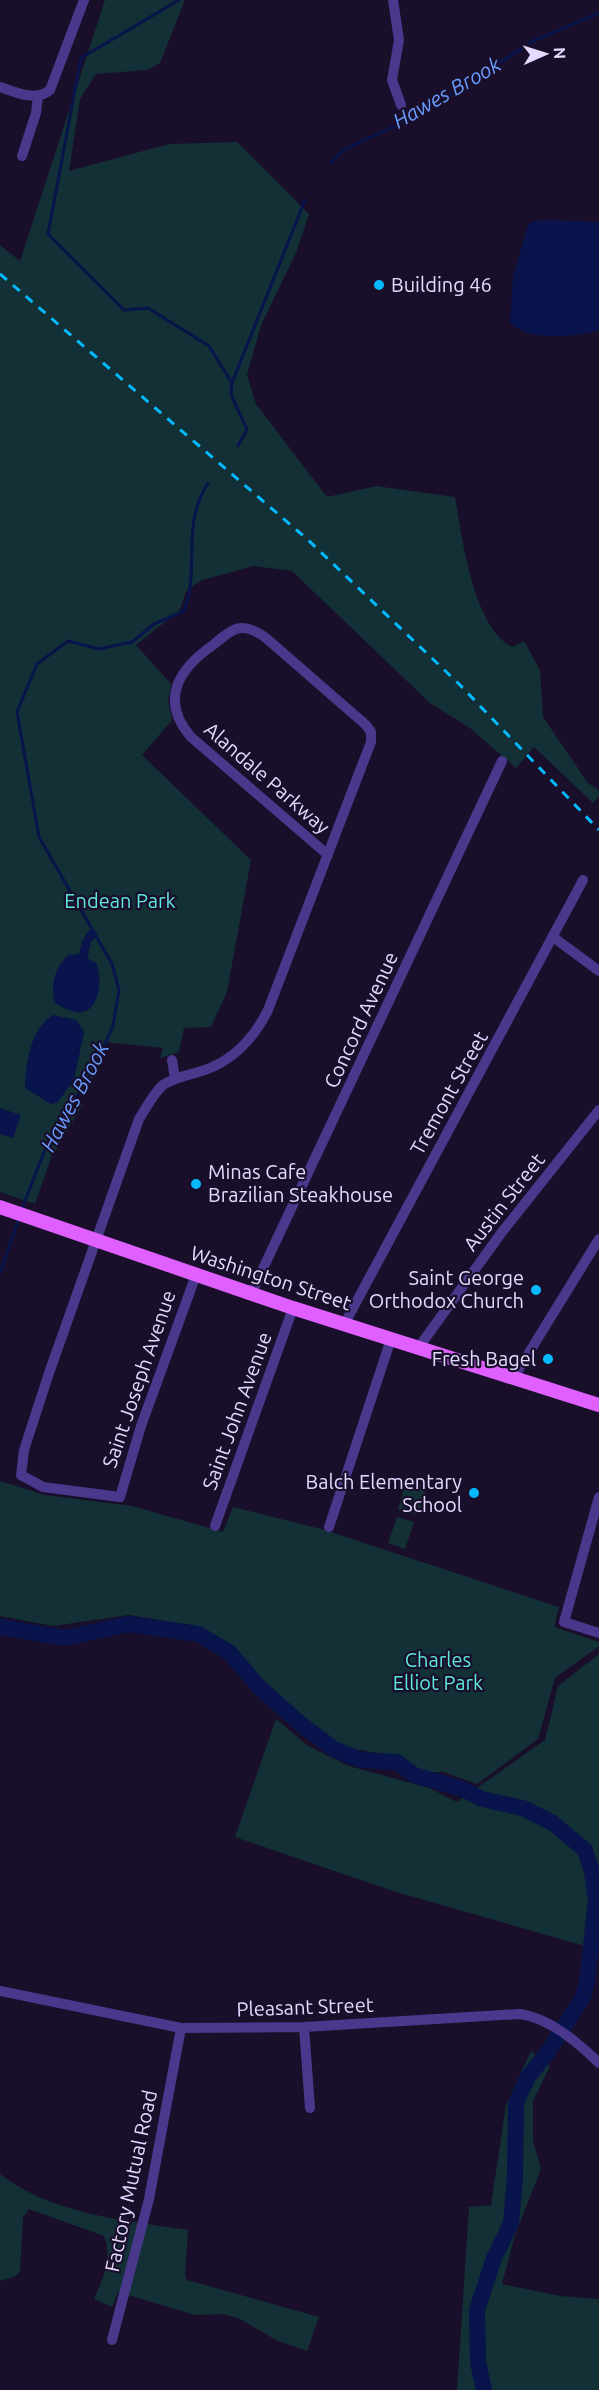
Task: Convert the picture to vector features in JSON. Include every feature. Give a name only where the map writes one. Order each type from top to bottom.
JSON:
[{"type":"main road","name":"Washington Street","points":[[0,1207],[293,1308],[599,1405]]},
{"type":"street","points":[[0,87],[38,96],[47,93],[52,86],[84,0]]},
{"type":"street","points":[[393,0],[399,40],[392,80],[401,105]]},
{"type":"street","points":[[22,156],[36,113],[38,96]]},
{"type":"street","name":"Alandale Parkway","points":[[120,1497],[43,1487],[21,1474],[20,1467],[95,1240],[140,1119],[156,1093],[175,1079],[224,1061],[237,1053],[259,1028],[328,855],[371,742],[371,732],[366,725],[266,638],[252,631],[235,629],[203,652],[179,679],[174,699],[179,723],[191,737],[328,855]]},
{"type":"street","name":"Concord Avenue","points":[[251,1294],[502,760]]},
{"type":"street","name":"Tremont Street","points":[[345,1323],[583,880]]},
{"type":"street","points":[[553,937],[599,971]]},
{"type":"street","points":[[172,1060],[175,1079]]},
{"type":"street","name":"Austin Street","points":[[419,1347],[502,1232],[599,1110]]},
{"type":"street","points":[[514,1377],[599,1239]]},
{"type":"street","name":"Saint Joseph Avenue","points":[[120,1497],[141,1426],[196,1275]]},
{"type":"street","name":"Saint John Avenue","points":[[215,1526],[293,1308]]},
{"type":"street","points":[[329,1527],[391,1339]]},
{"type":"street","points":[[599,1497],[564,1622],[599,1633]]},
{"type":"street","name":"Pleasant Street","points":[[0,1991],[181,2028],[304,2027],[505,2014],[530,2015],[568,2037],[599,2063]]},
{"type":"street","points":[[304,2027],[310,2108]]},
{"type":"street","name":"Factory Mutual Road","points":[[112,2340],[149,2196],[181,2028]]},
{"type":"green space","name":"Endean Park","points":[[105,0],[185,0],[160,63],[147,70],[96,74],[80,99],[69,171],[169,144],[237,142],[309,214],[296,253],[261,325],[247,375],[256,404],[327,497],[376,486],[455,497],[472,580],[488,621],[499,636],[512,647],[524,641],[540,670],[543,717],[588,783],[599,790],[599,796],[593,803],[534,747],[516,768],[470,728],[430,703],[292,571],[254,566],[202,580],[186,591],[180,610],[136,645],[171,684],[168,701],[172,720],[142,755],[251,860],[227,992],[211,1027],[184,1028],[179,1052],[160,1058],[163,1048],[106,1042],[91,1081],[74,1099],[83,1104],[56,1150],[54,1149],[35,1204],[0,1192],[0,245],[20,261]]},
{"type":"green space","points":[[406,1480],[427,1486],[418,1515],[398,1509]]},
{"type":"green space","name":"Charles Elliot Park","points":[[0,1481],[45,1495],[132,1506],[223,1532],[233,1507],[325,1530],[559,1607],[554,1627],[599,1642],[599,1646],[555,1678],[538,1739],[477,1784],[444,1772],[428,1772],[407,1766],[378,1753],[337,1746],[272,1693],[230,1644],[196,1626],[129,1615],[53,1626],[0,1616]]},
{"type":"green space","points":[[397,1517],[414,1522],[405,1549],[388,1543]]},
{"type":"green space","points":[[599,1654],[599,1950],[393,1891],[235,1837],[276,1719],[308,1746],[349,1766],[429,1788],[457,1802],[545,1740],[558,1686]]},
{"type":"green space","points":[[531,2051],[550,2066],[533,2101],[533,2141],[541,2169],[515,2235],[502,2284],[560,2296],[599,2299],[599,2390],[457,2390],[469,2207],[491,2205],[506,2105]]},
{"type":"green space","points":[[0,2174],[43,2199],[66,2207],[115,2219],[188,2230],[185,2276],[187,2280],[319,2317],[307,2351],[276,2340],[240,2319],[224,2314],[195,2315],[118,2292],[112,2307],[94,2299],[107,2261],[107,2244],[104,2236],[29,2209],[23,2217],[20,2272],[14,2277],[0,2281]]},
{"type":"shaded area","points":[[533,221],[599,222],[599,330],[577,335],[540,335],[519,329],[510,323],[513,276],[528,225]]},
{"type":"shaded area","points":[[80,954],[96,963],[99,989],[91,1007],[86,1011],[74,1012],[55,1003],[53,989],[57,971],[64,960],[68,955]]},
{"type":"shaded area","points":[[53,1015],[76,1020],[84,1032],[74,1080],[57,1103],[51,1104],[25,1088],[28,1058],[34,1038],[45,1021]]},
{"type":"shaded area","points":[[0,1108],[21,1115],[13,1138],[0,1134]]},
{"type":"waterway","points":[[179,0],[81,58],[48,234],[124,310],[148,308],[209,346],[232,383]]},
{"type":"waterway","name":"Hawes Brook","points":[[331,163],[343,150],[406,121],[533,41],[599,13]]},
{"type":"waterway","name":"Hawes Brook","points":[[238,446],[247,429],[231,395],[232,383],[305,200]]},
{"type":"waterway","name":"Hawes Brook","points":[[21,1211],[50,1137],[91,1075],[113,1026],[119,990],[112,964],[39,837],[17,712],[37,664],[68,641],[99,649],[132,642],[154,624],[184,611],[191,578],[195,515],[208,483]]},
{"type":"waterway","points":[[89,938],[92,934]]},
{"type":"waterway","points":[[81,965],[86,944]]},
{"type":"waterway","name":"Hawes Brook","points":[[0,1273],[19,1218]]},
{"type":"waterway","points":[[0,1627],[65,1638],[129,1624],[198,1634],[229,1652],[260,1688],[302,1725],[334,1749],[361,1760],[397,1762],[414,1775],[463,1789],[482,1799],[523,1808],[553,1823],[585,1850],[592,1872],[596,1901],[587,1982],[583,1997],[548,2052],[528,2077],[516,2103],[515,2177],[511,2223],[494,2258],[477,2310],[478,2362],[484,2390]]},
{"type":"railway","points":[[0,274],[307,539],[459,684],[599,830]]},
{"type":"place","name":"Building 46","points":[[379,285]]},
{"type":"place","name":"Minas Cafe Brazilian Steakhouse","points":[[196,1184]]},
{"type":"place","name":"Saint George Orthodox Church","points":[[536,1290]]},
{"type":"place","name":"Fresh Bagel","points":[[548,1359]]},
{"type":"place","name":"Balch Elementary School","points":[[474,1493]]}]
